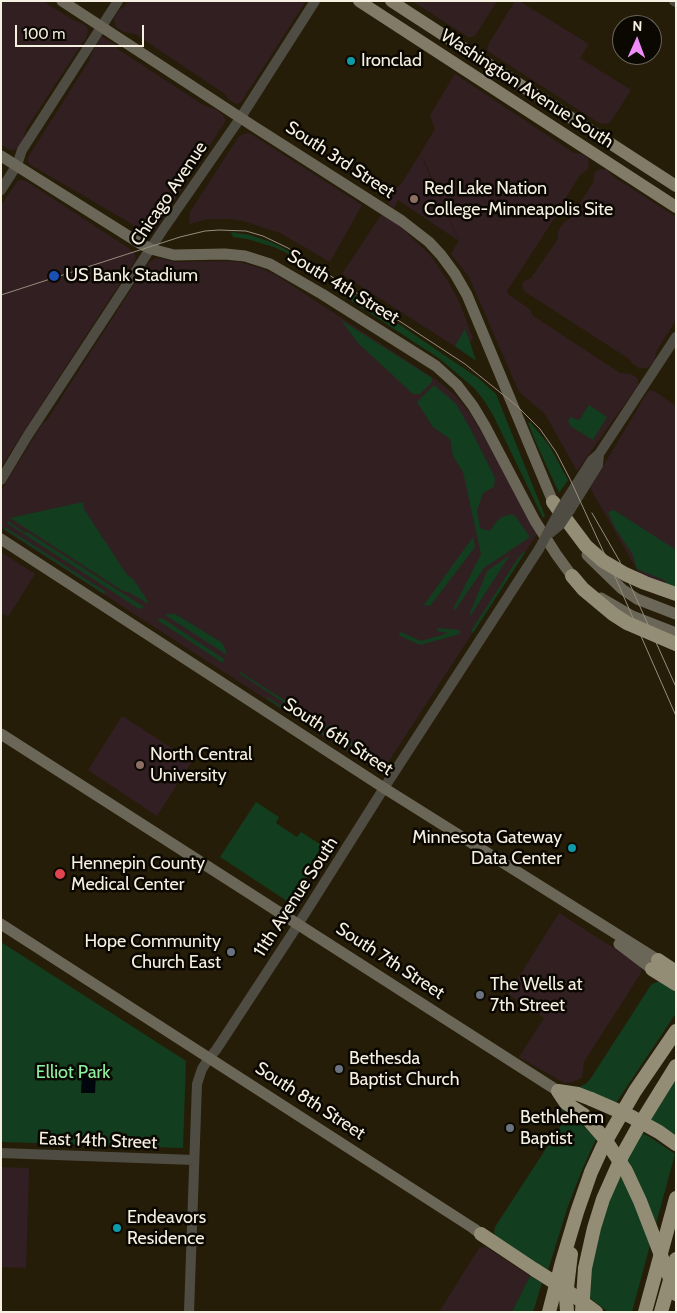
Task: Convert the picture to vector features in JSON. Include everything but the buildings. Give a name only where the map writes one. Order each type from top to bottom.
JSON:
[{"type":"highway","points":[[562,505],[586,546],[603,561],[625,574],[676,594]]},
{"type":"highway","points":[[572,576],[583,589],[612,614],[627,623],[676,644]]},
{"type":"highway","points":[[655,964],[675,980]]},
{"type":"highway","points":[[549,1312],[586,1184],[603,1146],[635,1091],[676,1031]]},
{"type":"highway","points":[[582,1312],[585,1268],[602,1199],[637,1128],[676,1066]]},
{"type":"highway","points":[[558,1091],[578,1094],[630,1116],[676,1144]]},
{"type":"highway","name":"South 7th Street","points":[[558,1091],[566,1104],[584,1116],[612,1149],[631,1181],[676,1294]]},
{"type":"highway","points":[[645,1312],[676,1198]]},
{"type":"highway","points":[[567,1312],[567,1288],[577,1212]]},
{"type":"highway","name":"South 8th Street","points":[[481,1234],[565,1289],[596,1312]]},
{"type":"highway","points":[[661,1312],[676,1259]]},
{"type":"highway","points":[[542,1312],[562,1262]]},
{"type":"main road","name":"South 3rd Street","points":[[62,1],[358,194],[402,220],[429,242],[455,274],[467,295],[562,505]]},
{"type":"main road","name":"Washington Avenue South","points":[[359,1],[676,207]]},
{"type":"main road","name":"Washington Avenue South","points":[[391,1],[676,186]]},
{"type":"main road","name":"South 4th Street","points":[[1,156],[151,249],[174,255],[232,254],[264,261],[322,294],[436,366],[457,385],[473,406],[535,521],[572,576]]},
{"type":"main road","points":[[562,505],[576,541],[590,558],[622,589],[637,599],[676,614]]},
{"type":"main road","name":"South 6th Street","points":[[1,539],[384,788],[566,903],[655,964]]},
{"type":"main road","points":[[572,576],[600,598],[632,616],[676,633]]},
{"type":"main road","name":"South 7th Street","points":[[1,734],[558,1091]]},
{"type":"main road","name":"South 8th Street","points":[[1,924],[481,1234]]},
{"type":"street","points":[[1,190],[17,165],[22,150],[118,1]]},
{"type":"street","name":"Chicago Avenue","points":[[1,480],[28,435],[162,230],[241,117],[315,1]]},
{"type":"street","name":"11th Avenue South","points":[[189,1312],[197,1084],[202,1069],[298,924],[540,549],[547,535],[560,524],[562,505],[598,465],[599,454],[676,337]]},
{"type":"street","name":"East 14th Street","points":[[1,1154],[194,1160]]},
{"type":"shaded area","points":[[1,1],[43,1],[88,29],[87,36],[26,129],[23,140],[17,149],[13,150],[1,145]]},
{"type":"shaded area","points":[[128,1],[306,1],[241,102],[236,104],[228,99],[225,94],[135,34],[124,32],[117,28],[114,18]]},
{"type":"shaded area","points":[[412,1],[497,1],[475,36],[468,37]]},
{"type":"shaded area","points":[[515,1],[519,1],[589,44],[580,58],[631,90],[610,123],[599,123],[489,52],[487,47],[489,43]]},
{"type":"shaded area","points":[[101,36],[115,44],[119,50],[205,106],[215,109],[225,119],[225,122],[153,233],[147,235],[135,230],[132,224],[29,164],[28,160],[28,157],[89,61]]},
{"type":"shaded area","points":[[455,74],[574,153],[582,154],[588,158],[588,169],[580,175],[566,197],[565,202],[507,291],[508,294],[531,310],[532,315],[620,373],[631,374],[638,380],[638,385],[577,471],[545,414],[519,392],[469,277],[451,254],[459,240],[424,160],[418,157],[435,129],[430,115]]},
{"type":"shaded area","points":[[248,133],[362,205],[330,262],[280,233],[243,221],[209,219],[189,224],[190,212],[239,136]]},
{"type":"shaded area","name":"Red Lake Nation College-Minneapolis Site","points":[[418,157],[423,160],[459,241],[398,200],[394,208],[389,205],[389,195],[401,184]]},
{"type":"shaded area","points":[[606,169],[614,177],[676,217],[676,320],[657,350],[654,361],[646,368],[639,368],[629,359],[524,291],[522,286],[524,281],[531,278],[558,239],[558,231],[565,221],[569,220],[593,183],[596,171]]},
{"type":"shaded area","points":[[19,180],[26,181],[127,247],[135,254],[136,259],[1,467],[1,205]]},
{"type":"shaded area","points":[[381,215],[392,219],[430,255],[448,281],[459,301],[473,338],[465,353],[342,274]]},
{"type":"shaded area","points":[[158,258],[176,262],[239,262],[276,275],[438,381],[456,396],[470,413],[537,534],[387,764],[383,767],[371,767],[1,528],[1,491],[42,424],[47,420],[148,263]]},
{"type":"shaded area","points":[[650,390],[676,406],[676,589],[640,575],[590,488]]},
{"type":"shaded area","points":[[1,552],[35,574],[8,617],[1,613]]},
{"type":"shaded area","name":"North Central University","points":[[122,716],[192,761],[157,816],[88,770]]},
{"type":"shaded area","points":[[559,913],[640,965],[641,968],[641,973],[584,1062],[581,1078],[573,1082],[564,1083],[519,1057],[544,1018],[508,994]]},
{"type":"shaded area","points":[[82,1072],[96,1073],[95,1093],[81,1093]]},
{"type":"shaded area","points":[[1,1167],[29,1168],[26,1268],[1,1267]]},
{"type":"shaded area","points":[[486,1247],[530,1276],[512,1312],[439,1312],[479,1248]]},
{"type":"green space","points":[[231,232],[250,235],[271,242],[314,268],[274,247],[233,237]]},
{"type":"green space","points":[[337,282],[478,378],[496,394],[545,516],[543,518],[493,415],[474,388],[440,359],[336,291]]},
{"type":"green space","points":[[341,320],[432,378],[432,382],[420,394],[413,394],[358,343]]},
{"type":"green space","points":[[465,329],[469,339],[476,361],[455,346]]},
{"type":"green space","points":[[434,385],[456,404],[495,478],[494,487],[483,493],[477,511],[480,528],[490,531],[497,521],[511,514],[515,516],[530,537],[484,568],[455,610],[453,609],[481,554],[463,472],[453,456],[450,439],[433,427],[417,402]]},
{"type":"green space","points":[[589,405],[607,417],[593,440],[570,426],[568,421],[573,417],[579,420]]},
{"type":"green space","points":[[530,422],[549,445],[568,480],[559,493],[528,423]]},
{"type":"green space","points":[[83,502],[84,509],[127,575],[133,579],[149,604],[123,591],[10,518]]},
{"type":"green space","points":[[614,510],[676,550],[676,590],[666,587],[666,581],[637,569],[633,555],[614,526],[608,512]]},
{"type":"green space","points":[[8,521],[144,607],[139,609],[7,523]]},
{"type":"green space","points":[[5,527],[106,592],[104,594],[4,529]]},
{"type":"green space","points":[[473,537],[475,547],[430,606],[424,605]]},
{"type":"green space","points":[[526,551],[473,633],[471,631],[520,555]]},
{"type":"green space","points":[[510,555],[471,615],[469,615],[487,571]]},
{"type":"green space","points":[[175,614],[221,642],[227,655],[165,615]]},
{"type":"green space","points":[[162,618],[224,659],[223,663],[157,620]]},
{"type":"green space","points":[[437,628],[460,630],[460,634],[420,645],[398,635],[401,632],[421,641],[448,633],[437,631]]},
{"type":"green space","points":[[240,672],[373,756],[371,759],[240,674]]},
{"type":"green space","points":[[267,697],[369,762],[368,764],[267,699]]},
{"type":"green space","points":[[256,802],[279,817],[276,823],[297,837],[301,832],[326,848],[290,903],[220,857]]},
{"type":"green space","name":"Elliot Park","points":[[1,942],[186,1061],[183,1148],[1,1142]]},
{"type":"green space","points":[[657,982],[662,982],[676,989],[676,1013],[616,1103],[579,1089],[591,1078],[649,988]]},
{"type":"green space","points":[[676,1074],[676,1137],[646,1118]]},
{"type":"green space","points":[[561,1107],[568,1110],[596,1139],[568,1206],[548,1270],[495,1236],[494,1232],[495,1227],[562,1124],[563,1112]]},
{"type":"green space","points":[[638,1131],[675,1154],[656,1224],[643,1191],[625,1157]]},
{"type":"green space","points":[[618,1172],[632,1199],[650,1245],[632,1312],[608,1312],[586,1295],[589,1268]]},
{"type":"green space","points":[[530,1276],[542,1283],[533,1312],[512,1312]]},
{"type":"tram line","points":[[1,295],[180,237],[205,231],[246,231],[263,236],[288,248],[465,364],[517,406],[540,429],[556,452],[570,479],[676,716]]},
{"type":"tram line","points":[[592,513],[619,560],[676,687]]},
{"type":"place","name":"Ironclad","points":[[351,61]]},
{"type":"place","name":"Red Lake Nation College-Minneapolis Site","points":[[414,199]]},
{"type":"place","name":"US Bank Stadium","points":[[54,276]]},
{"type":"place","name":"North Central University","points":[[140,765]]},
{"type":"place","name":"Minnesota Gateway Data Center","points":[[572,848]]},
{"type":"place","name":"Hennepin County Medical Center","points":[[60,874]]},
{"type":"place","name":"Hope Community Church East","points":[[231,952]]},
{"type":"place","name":"The Wells at 7th Street","points":[[480,995]]},
{"type":"place","name":"Bethesda Baptist Church","points":[[339,1069]]},
{"type":"place","name":"Bethlehem Baptist","points":[[510,1128]]},
{"type":"place","name":"Endeavors Residence","points":[[117,1228]]}]
